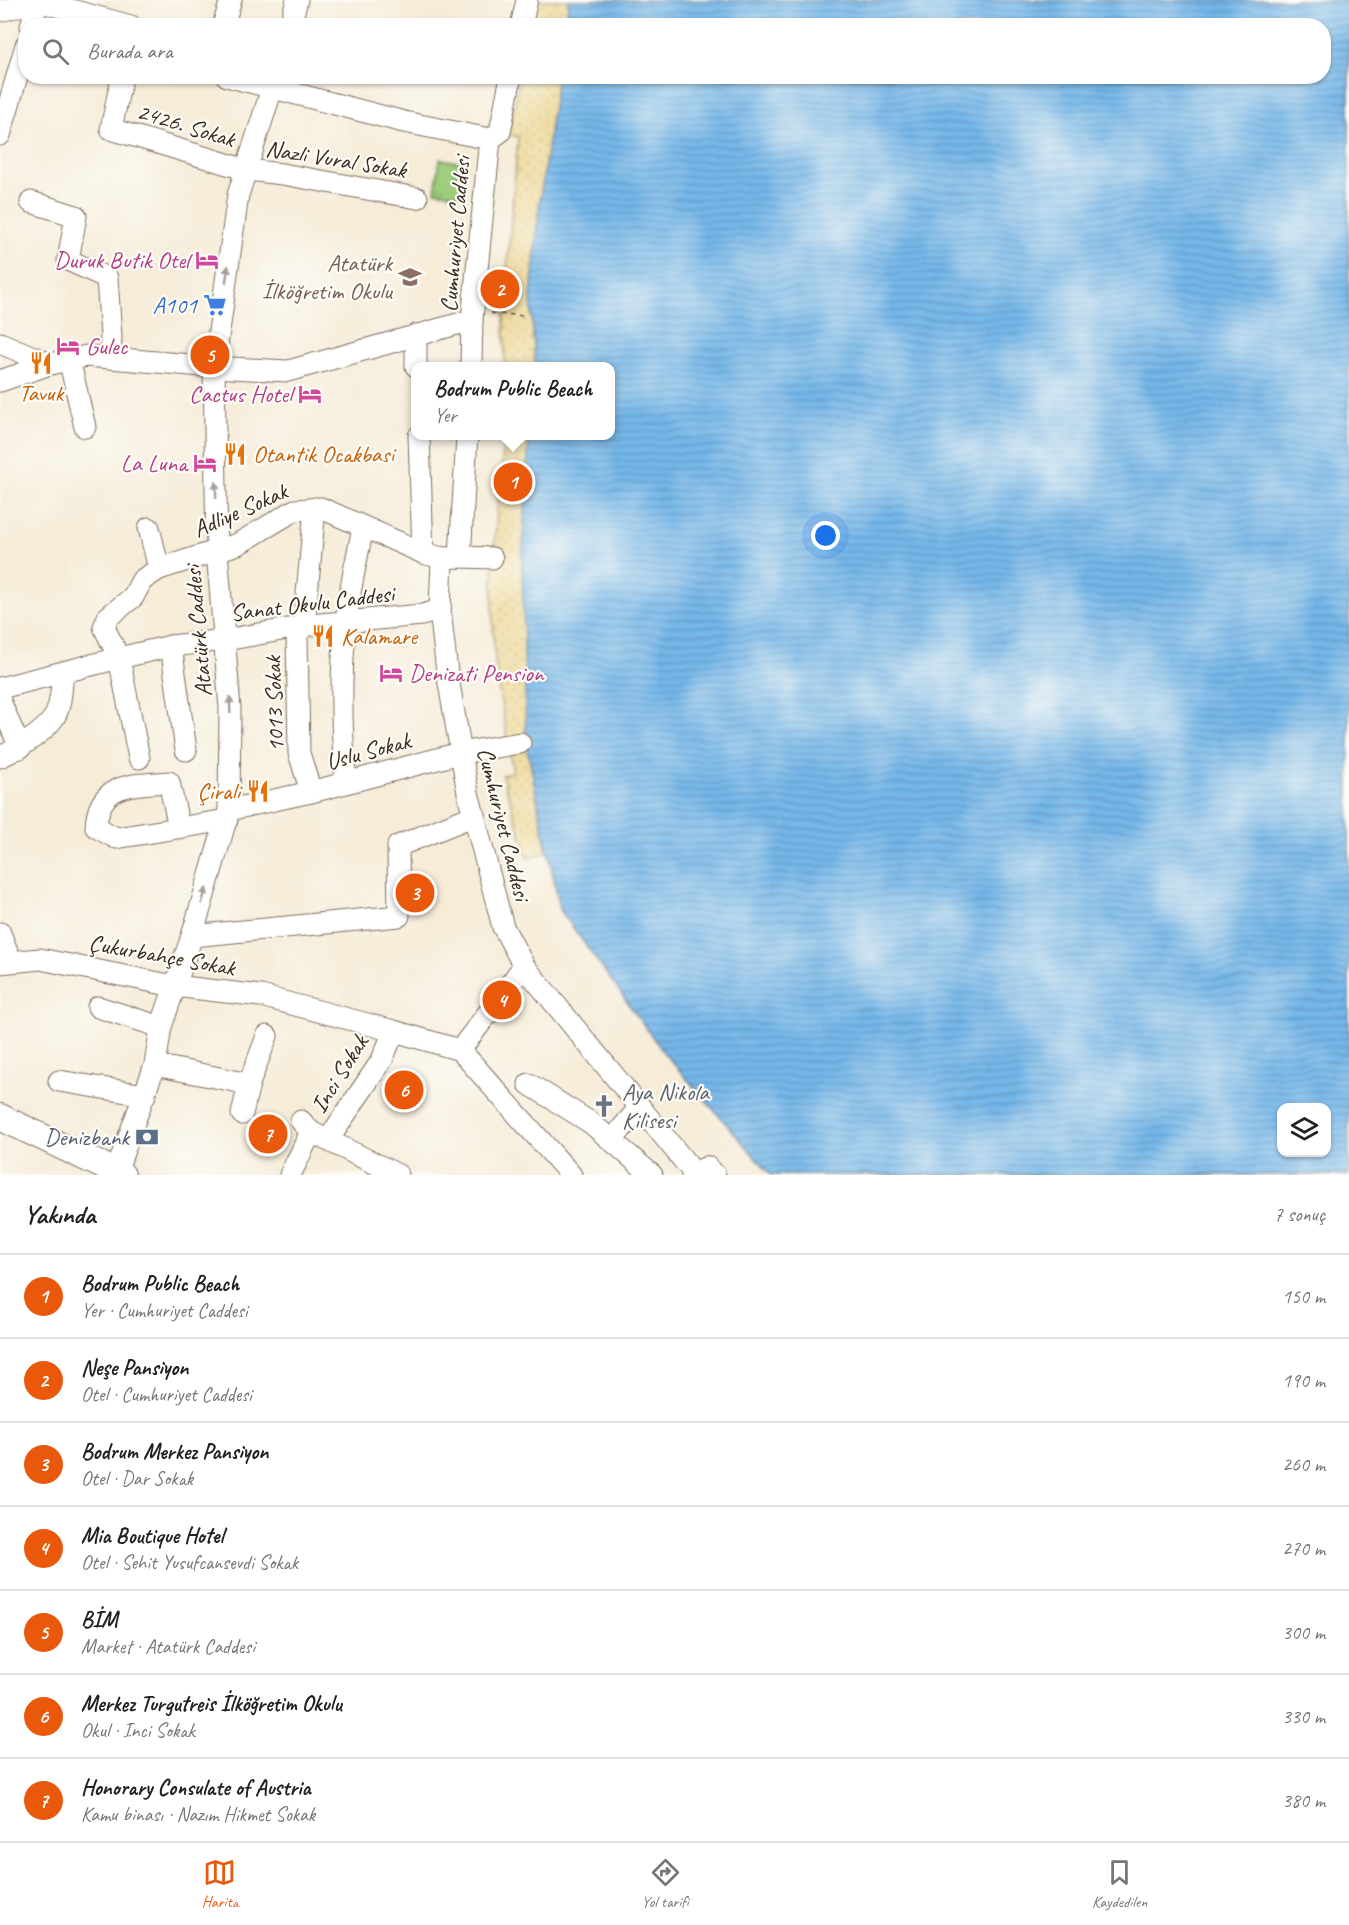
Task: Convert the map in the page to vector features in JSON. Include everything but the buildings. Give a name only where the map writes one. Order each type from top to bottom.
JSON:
[{"type":"main road","points":[[0,1117],[119,1173]]},
{"type":"street","points":[[225,18],[231,0]]},
{"type":"street","points":[[292,18],[297,0]]},
{"type":"street","points":[[523,18],[527,0]]},
{"type":"street","points":[[0,10],[49,2],[103,18]]},
{"type":"street","points":[[37,18],[49,2]]},
{"type":"street","points":[[0,135],[18,73]]},
{"type":"street","name":"2426. Sokak","points":[[121,84],[111,129],[247,170]]},
{"type":"street","name":"Atatürk Caddesi","points":[[119,1173],[155,1065],[161,1027],[192,936],[228,815],[230,708],[217,551],[214,367],[238,195],[273,84]]},
{"type":"street","points":[[280,84],[404,122],[490,139]]},
{"type":"street","name":"Cumhuriyet Caddesi","points":[[471,362],[473,316],[490,139],[500,132],[509,84]]},
{"type":"street","name":"Nazli Vural Sokak","points":[[247,170],[417,198]]},
{"type":"street","points":[[31,202],[76,216],[68,260],[107,278],[110,356]]},
{"type":"street","points":[[1,382],[59,362],[87,356],[110,356],[214,367],[288,370],[416,335],[473,316]]},
{"type":"street","points":[[416,335],[416,362]]},
{"type":"street","points":[[0,343],[59,362]]},
{"type":"street","points":[[59,362],[85,427]]},
{"type":"street","points":[[420,440],[442,556],[492,558]]},
{"type":"street","name":"Cumhuriyet Caddesi","points":[[466,440],[442,556],[440,610],[468,794],[503,927],[524,966],[693,1174]]},
{"type":"street","name":"Adliye Sokak","points":[[139,758],[119,658],[104,627],[108,617],[133,597],[142,580],[159,569],[238,544],[295,510],[315,508],[321,508],[363,527],[442,556]]},
{"type":"street","name":"1013 Sokak","points":[[311,792],[299,753],[297,634],[304,626],[315,508]]},
{"type":"street","points":[[346,783],[342,738],[346,624],[363,527]]},
{"type":"street","points":[[149,528],[159,569]]},
{"type":"street","name":"Sanat Okulu Caddesi","points":[[119,658],[171,646],[225,640],[304,626],[346,624],[422,615],[440,610]]},
{"type":"street","points":[[171,646],[186,750]]},
{"type":"street","points":[[0,688],[119,658]]},
{"type":"street","points":[[0,757],[20,748],[54,718],[63,673]]},
{"type":"street","points":[[0,701],[20,748]]},
{"type":"street","name":"Uslu Sokak","points":[[179,827],[460,753],[520,743]]},
{"type":"street","points":[[192,936],[399,916],[398,846],[474,815]]},
{"type":"street","points":[[0,933],[6,962]]},
{"type":"street","name":"Çukurbahçe Sokak","points":[[6,962],[40,959],[174,986],[261,996],[394,1031]]},
{"type":"street","points":[[524,966],[460,1050],[571,1175]]},
{"type":"street","points":[[98,1007],[161,1027]]},
{"type":"street","name":"Inci Sokak","points":[[290,1175],[313,1131],[382,1060],[394,1031],[460,1050]]},
{"type":"street","points":[[242,1114],[249,1084],[267,1036]]},
{"type":"street","points":[[155,1065],[249,1084]]},
{"type":"street","points":[[59,1081],[145,1095]]},
{"type":"street","points":[[530,1084],[591,1123],[652,1175]]},
{"type":"street","points":[[612,1140],[640,1107]]},
{"type":"street","points":[[313,1131],[398,1175]]},
{"type":"street","points":[[693,1174],[707,1167],[715,1175]]},
{"type":"path","points":[[473,316],[525,316]]},
{"type":"sand","points":[[535,0],[569,0],[566,18],[532,18]]},
{"type":"sand","points":[[519,84],[556,84],[539,208],[531,297],[535,362],[505,362],[504,306],[518,137],[508,134]]},
{"type":"sand","points":[[505,440],[529,440],[522,561],[536,797],[547,852],[528,858],[502,775],[513,772],[498,681],[494,639],[493,581]]},
{"type":"green space","points":[[440,159],[465,163],[461,195],[435,191]]},
{"type":"water","points":[[569,0],[1349,0],[1349,1175],[771,1175],[664,1053],[560,910],[526,743],[522,561],[529,440],[615,440],[615,362],[535,362],[531,297],[539,208],[556,84],[1331,84],[1331,18],[566,18]]},
{"type":"place","name":"Duruk Butik Otel","points":[[207,260]]},
{"type":"place","name":"Atatürk İlköğretim Okulu","points":[[410,277]]},
{"type":"place","name":"Neşe Pansiyon","points":[[500,289]]},
{"type":"place","name":"A101","points":[[215,305]]},
{"type":"place","name":"Gulec","points":[[68,346]]},
{"type":"place","name":"BİM","points":[[210,355]]},
{"type":"place","name":"Tavuk","points":[[41,363]]},
{"type":"place","name":"Cactus Hotel","points":[[310,394]]},
{"type":"place","name":"Otantik Ocakbasi","points":[[235,454]]},
{"type":"place","name":"La Luna","points":[[205,463]]},
{"type":"place","name":"Bodrum Public Beach","points":[[513,482]]},
{"type":"place","name":"Kalamare","points":[[323,636]]},
{"type":"place","name":"Denizati Pension","points":[[391,673]]},
{"type":"place","name":"Çirali","points":[[258,791]]},
{"type":"place","name":"Bodrum Merkez Pansiyon","points":[[415,893]]},
{"type":"place","name":"Mia Boutique Hotel","points":[[502,1000]]},
{"type":"place","name":"Merkez Turgutreis İlköğretim Okulu","points":[[404,1090]]},
{"type":"place","name":"Aya Nikola Kilisesi","points":[[604,1106]]},
{"type":"place","name":"Honorary Consulate of Austria","points":[[268,1134]]},
{"type":"place","name":"Denizbank","points":[[147,1137]]}]
